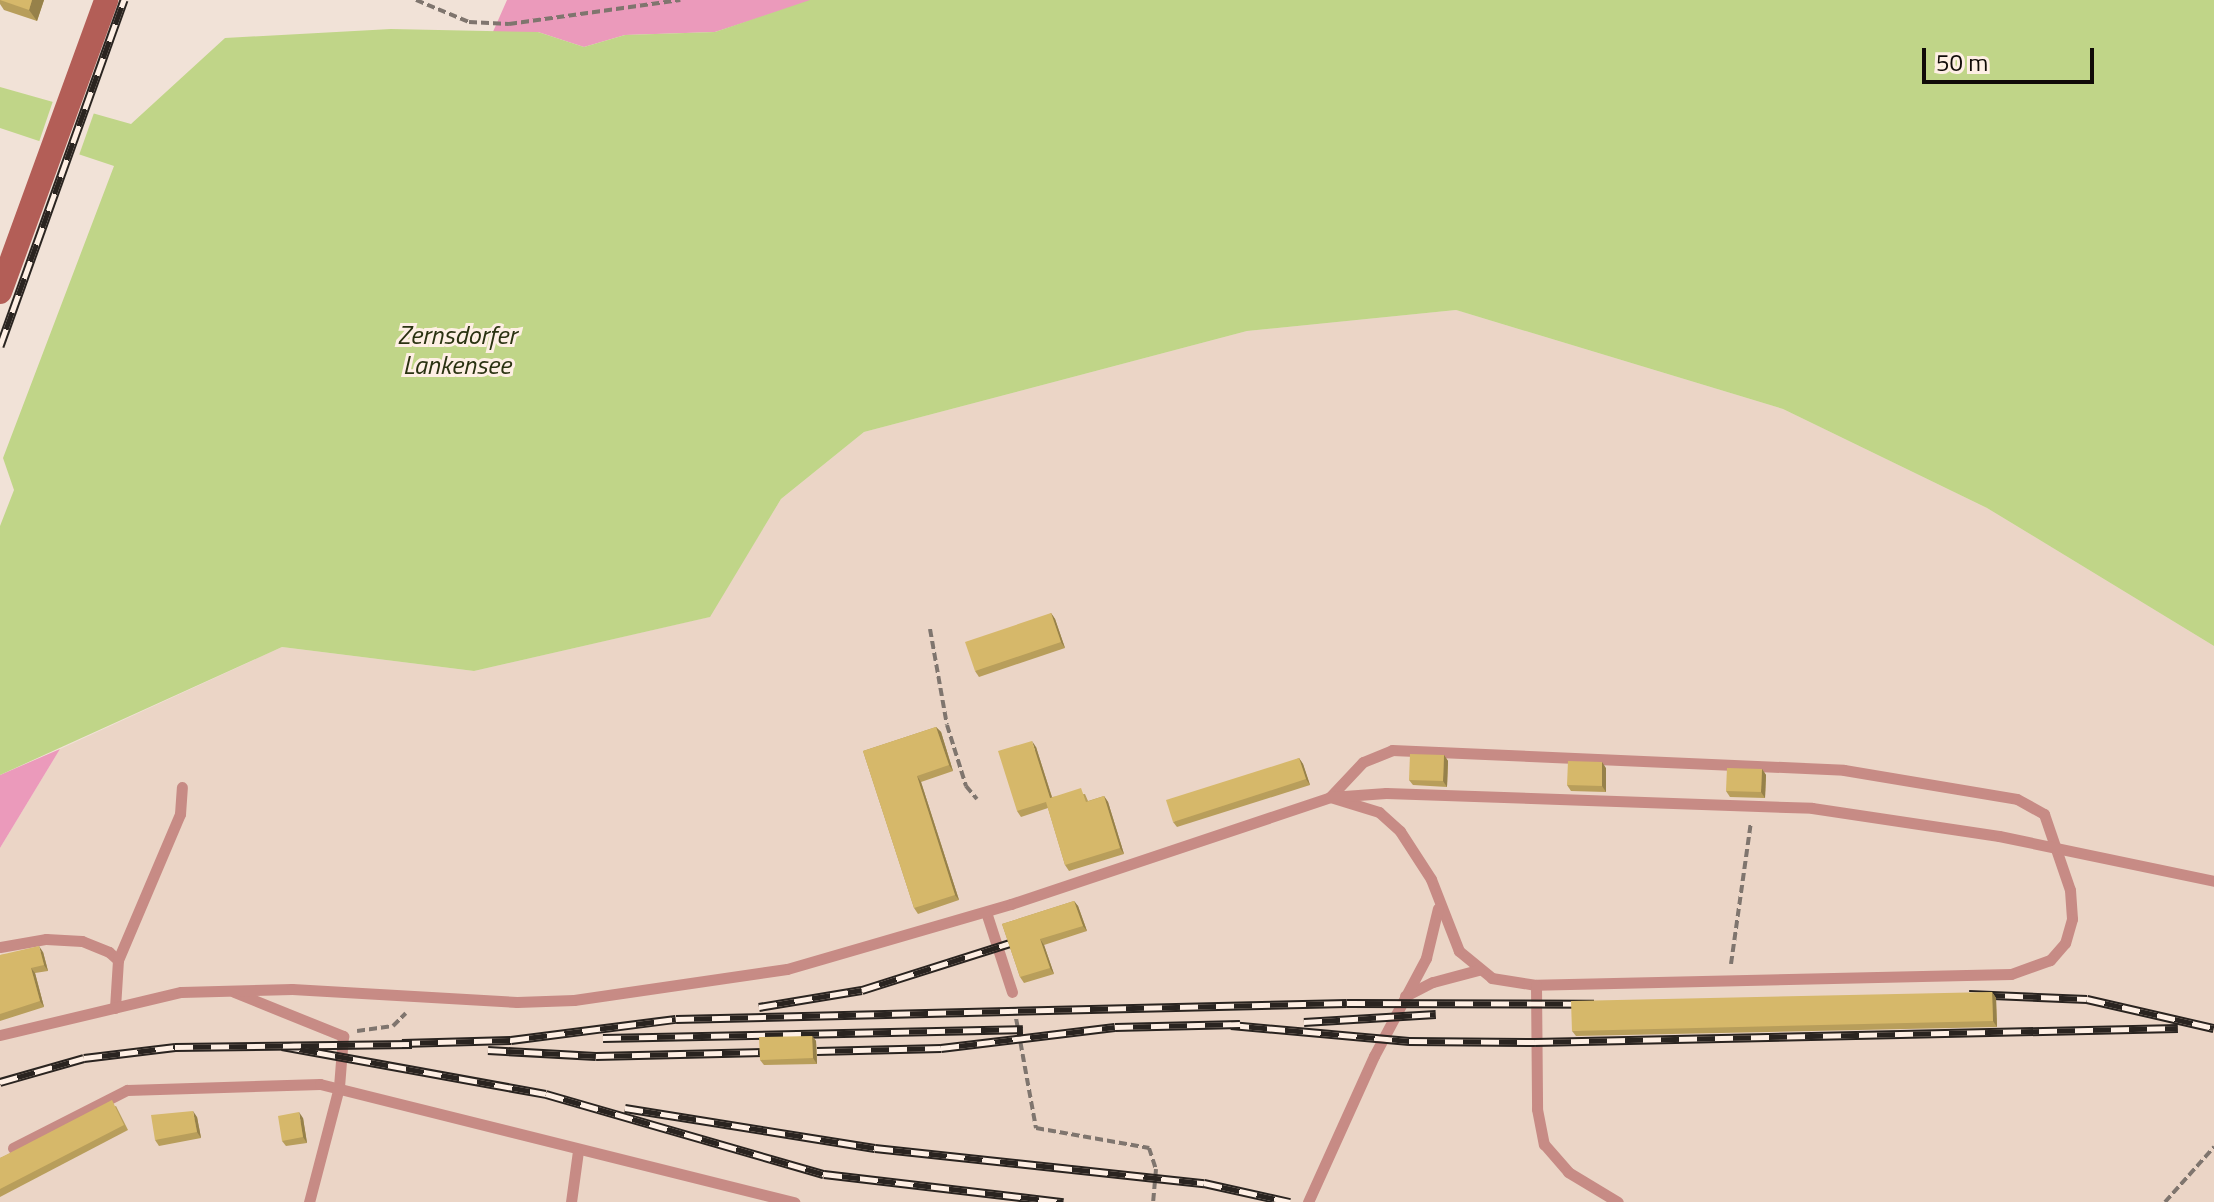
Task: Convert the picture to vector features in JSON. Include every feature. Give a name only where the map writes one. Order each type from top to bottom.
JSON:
[{"type":"street","points":[[0,292],[106,0]]},
{"type":"lane","points":[[1392,750],[1844,770],[2017,799],[2044,814],[2070,890],[2072,919],[2065,943],[2034,970],[1728,982],[1536,985],[1492,978],[1478,970],[1459,951],[1418,854],[1400,831],[1379,812],[1330,797],[1363,762],[1392,750]]},
{"type":"lane","points":[[115,1008],[118,960],[180,814],[182,787]]},
{"type":"lane","points":[[0,1035],[181,992],[227,989],[416,998],[574,1000],[747,976],[828,961],[986,912],[1330,797],[1386,793],[1812,808],[2057,848],[2214,881]]},
{"type":"lane","points":[[1308,1202],[1434,936],[1439,903]]},
{"type":"lane","points":[[986,912],[1012,992]]},
{"type":"lane","points":[[0,947],[46,939],[82,941],[118,960]]},
{"type":"lane","points":[[1405,996],[1433,982],[1478,970]]},
{"type":"lane","points":[[1536,985],[1537,1109],[1544,1144],[1568,1172],[1618,1202]]},
{"type":"lane","points":[[227,989],[343,1036],[339,1087],[309,1202]]},
{"type":"lane","points":[[13,1148],[127,1090],[339,1087],[578,1151],[795,1202]]},
{"type":"lane","points":[[571,1202],[578,1151]]},
{"type":"path","points":[[416,0],[469,22],[509,24],[680,0]]},
{"type":"path","points":[[930,629],[947,725],[966,786],[977,799]]},
{"type":"path","points":[[1728,982],[1754,806]]},
{"type":"path","points":[[1012,992],[1036,1128],[1149,1148],[1156,1169],[1153,1202]]},
{"type":"path","points":[[343,1036],[393,1026],[416,998]]},
{"type":"path","points":[[2165,1202],[2214,1147]]},
{"type":"shaded area","points":[[507,0],[814,0],[715,32],[625,35],[584,47],[538,32],[492,34]]},
{"type":"shaded area","points":[[1456,310],[1783,409],[1987,508],[2214,646],[2214,1202],[0,1202],[0,848],[60,749],[282,647],[474,671],[709,617],[781,499],[864,432],[1247,331]]},
{"type":"shaded area","points":[[60,749],[0,848],[0,775]]},
{"type":"water","name":"Zernsdorfer Lankensee","points":[[810,0],[2214,0],[2214,646],[1987,508],[1783,409],[1456,310],[1247,331],[864,432],[781,499],[710,617],[474,671],[282,647],[0,775],[0,526],[14,490],[3,458],[114,166],[0,128],[0,87],[131,124],[225,38],[391,29],[538,32],[584,47],[625,35],[715,32]]},
{"type":"pier","points":[[54,98],[95,110],[78,158],[38,145]]},
{"type":"building","points":[[0,0],[32,0],[29,10]]},
{"type":"building","points":[[1051,613],[1061,642],[975,671],[965,642]]},
{"type":"building","points":[[936,727],[949,765],[917,776],[955,895],[914,908],[863,751]]},
{"type":"building","points":[[1032,741],[1050,798],[1081,788],[1086,802],[1104,796],[1120,848],[1065,865],[1046,802],[1017,811],[998,751]]},
{"type":"building","points":[[1410,754],[1444,755],[1443,781],[1409,780]]},
{"type":"building","points":[[1299,758],[1306,779],[1173,822],[1166,800]]},
{"type":"building","points":[[1568,761],[1602,762],[1602,786],[1567,785]]},
{"type":"building","points":[[1727,768],[1762,769],[1761,792],[1726,791]]},
{"type":"building","points":[[1074,901],[1083,926],[1040,939],[1050,968],[1020,977],[1002,924]]},
{"type":"building","points":[[39,946],[44,965],[31,968],[40,1001],[0,1014],[0,955]]},
{"type":"building","points":[[1992,992],[1993,1021],[1572,1031],[1571,1001]]},
{"type":"building","points":[[812,1036],[813,1058],[760,1060],[759,1037]]},
{"type":"building","points":[[112,1100],[124,1125],[0,1189],[0,1158]]},
{"type":"building","points":[[193,1111],[197,1132],[155,1140],[151,1115]]},
{"type":"building","points":[[299,1112],[303,1137],[282,1141],[278,1116]]},
{"type":"railway","points":[[0,346],[124,0]]},
{"type":"railway","points":[[759,1007],[862,990],[1010,943]]},
{"type":"railway","points":[[1969,994],[2087,999],[2214,1028]]},
{"type":"railway","points":[[402,1043],[511,1040],[676,1019],[1347,1003],[1594,1004]]},
{"type":"railway","points":[[1304,1022],[1436,1014]]},
{"type":"railway","points":[[817,1051],[941,1048],[1115,1027],[1240,1024]]},
{"type":"railway","points":[[1231,1025],[1409,1041],[1535,1042],[2178,1028]]},
{"type":"railway","points":[[603,1038],[1023,1029]]},
{"type":"railway","points":[[0,1082],[84,1058],[175,1047],[412,1044]]},
{"type":"railway","points":[[282,1046],[546,1094],[824,1174],[1063,1202]]},
{"type":"railway","points":[[488,1050],[596,1056],[764,1052]]},
{"type":"railway","points":[[625,1108],[875,1148],[1204,1183],[1290,1202]]}]
